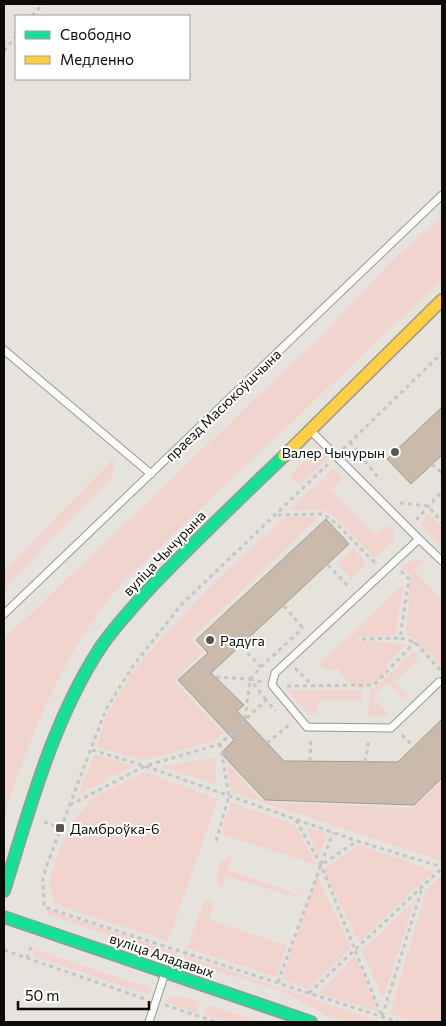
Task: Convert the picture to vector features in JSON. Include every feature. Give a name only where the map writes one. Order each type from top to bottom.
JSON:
[{"type":"main road","name":"вуліца Чычурына","points":[[4,891],[54,742],[73,696],[95,655],[127,613],[159,578],[218,518],[311,431],[442,300]]},
{"type":"main road","name":"вуліца Аладавых","points":[[4,917],[311,1022]]},
{"type":"lane","name":"праезд Масюкоўшчына","points":[[4,614],[442,195]]},
{"type":"lane","points":[[4,350],[151,474]]},
{"type":"lane","points":[[311,431],[442,561]]},
{"type":"lane","points":[[419,539],[275,673],[272,685],[308,727],[391,728],[438,682]]},
{"type":"lane","points":[[148,1022],[165,972]]},
{"type":"path","points":[[33,15],[43,4]]},
{"type":"path","points":[[4,51],[15,37]]},
{"type":"path","points":[[398,1022],[44,907],[43,879],[106,709],[134,666],[159,633],[182,605],[278,515],[442,353]]},
{"type":"path","points":[[350,442],[385,487]]},
{"type":"path","points":[[432,464],[442,472]]},
{"type":"path","points":[[410,514],[416,520],[442,491]]},
{"type":"path","points":[[403,508],[397,502],[428,506],[442,522]]},
{"type":"path","points":[[278,515],[323,514],[337,524],[374,562],[368,568]]},
{"type":"path","points":[[393,562],[409,579],[400,638]]},
{"type":"path","points":[[328,565],[349,587]]},
{"type":"path","points":[[342,593],[355,581]]},
{"type":"path","points":[[284,606],[303,628]]},
{"type":"path","points":[[245,719],[250,679],[309,622]]},
{"type":"path","points":[[362,639],[400,638],[415,642],[442,672]]},
{"type":"path","points":[[285,692],[282,686],[374,684],[415,642]]},
{"type":"path","points":[[242,646],[261,667]]},
{"type":"path","points":[[292,664],[312,685]]},
{"type":"path","points":[[216,677],[250,679],[272,685]]},
{"type":"path","points":[[250,679],[266,700]]},
{"type":"path","points":[[267,743],[289,725]]},
{"type":"path","points":[[402,735],[414,747]]},
{"type":"path","points":[[310,761],[311,738]]},
{"type":"path","points":[[366,762],[369,740]]},
{"type":"path","points":[[216,841],[229,796],[220,744]]},
{"type":"path","points":[[92,750],[145,766],[333,833],[442,868],[309,993]]},
{"type":"path","points":[[70,805],[145,766]]},
{"type":"path","points":[[296,820],[321,865],[382,1016]]},
{"type":"path","points":[[278,982],[333,833]]},
{"type":"path","points":[[321,865],[358,840]]},
{"type":"path","points":[[382,1016],[422,888]]},
{"type":"path","points":[[27,958],[31,947]]},
{"type":"path","points":[[4,950],[216,1022]]},
{"type":"path","points":[[196,1022],[198,1016]]},
{"type":"shaded area","points":[[442,216],[442,280],[121,584],[101,610],[66,665],[38,723],[4,815],[4,639],[322,335],[390,263]]},
{"type":"shaded area","points":[[318,448],[328,458],[299,485],[290,475]]},
{"type":"shaded area","points":[[113,459],[115,469],[110,481],[4,588],[4,571]]},
{"type":"shaded area","points":[[334,468],[343,478],[331,490],[375,535],[388,525],[393,529],[394,540],[375,559],[337,518],[323,510],[288,511]]},
{"type":"shaded area","points":[[429,514],[442,527],[442,542],[439,545],[420,524]]},
{"type":"shaded area","points":[[285,517],[319,517],[191,639],[203,652],[174,681],[223,733],[214,741],[144,760],[97,747],[106,716],[130,676],[155,645],[216,581]]},
{"type":"shaded area","points":[[353,549],[367,563],[352,579],[336,563]]},
{"type":"shaded area","points":[[414,560],[426,561],[414,570],[442,600],[442,668],[417,641],[406,633],[411,576],[401,566]]},
{"type":"shaded area","points":[[404,584],[395,636],[362,636],[355,640],[407,644],[390,661],[378,681],[366,688],[360,688],[349,683],[340,673],[338,667],[330,671],[318,665]]},
{"type":"shaded area","points":[[413,652],[420,658],[395,682],[409,696],[405,700],[388,683],[373,697],[389,715],[387,717],[368,716],[370,690],[375,688]]},
{"type":"shaded area","points":[[287,690],[363,690],[362,701],[319,700],[317,714],[309,715]]},
{"type":"shaded area","points":[[94,754],[134,766],[79,794]]},
{"type":"shaded area","points":[[216,757],[216,784],[161,767]]},
{"type":"shaded area","points":[[226,762],[261,800],[270,802],[414,808],[442,780],[442,861],[231,792]]},
{"type":"shaded area","points":[[145,772],[218,799],[168,941],[54,904],[49,881],[58,853],[74,819],[95,796]]},
{"type":"shaded area","points":[[231,802],[295,825],[317,865],[221,834]]},
{"type":"shaded area","points":[[306,827],[328,834],[319,856]]},
{"type":"shaded area","points":[[359,845],[434,871],[359,942],[323,870]]},
{"type":"shaded area","points":[[232,856],[228,869],[300,895],[299,898],[226,876],[221,889],[217,878],[221,861]]},
{"type":"shaded area","points":[[317,875],[351,948],[308,989],[282,979]]},
{"type":"shaded area","points":[[442,875],[442,1022],[414,1022],[390,1014],[426,891]]},
{"type":"shaded area","points":[[205,899],[215,903],[209,919],[287,946],[276,977],[187,948]]},
{"type":"shaded area","points":[[415,900],[383,999],[362,950]]},
{"type":"shaded area","points":[[47,909],[177,953],[176,958],[46,914]]},
{"type":"shaded area","points":[[35,949],[151,988],[149,995],[33,956]]},
{"type":"shaded area","points":[[184,955],[375,1020],[374,1022],[345,1022],[327,1016],[283,992],[183,960]]},
{"type":"shaded area","points":[[355,956],[379,1012],[319,993]]},
{"type":"shaded area","points":[[178,996],[200,1002],[196,1013],[165,1002],[170,997]]},
{"type":"shaded area","points":[[207,1005],[262,1022],[227,1022],[203,1015]]},
{"type":"building","points":[[442,407],[442,455],[411,484],[387,459]]},
{"type":"building","points":[[326,519],[349,544],[211,673],[244,705],[237,711],[284,761],[398,762],[442,719],[442,778],[414,805],[265,800],[221,753],[234,740],[178,680],[208,653],[196,640]]},
{"type":"traffic: fast","points":[[4,891],[33,797],[55,736],[83,676],[100,648],[118,624],[151,587],[284,456]]},
{"type":"traffic: fast","points":[[4,917],[311,1022]]},
{"type":"traffic: slow","points":[[284,456],[442,300]]},
{"type":"place","name":"Валер Чычурын","points":[[395,452]]},
{"type":"place","name":"Радуга","points":[[210,640]]},
{"type":"place","name":"Дамброўка-6","points":[[60,828]]}]
